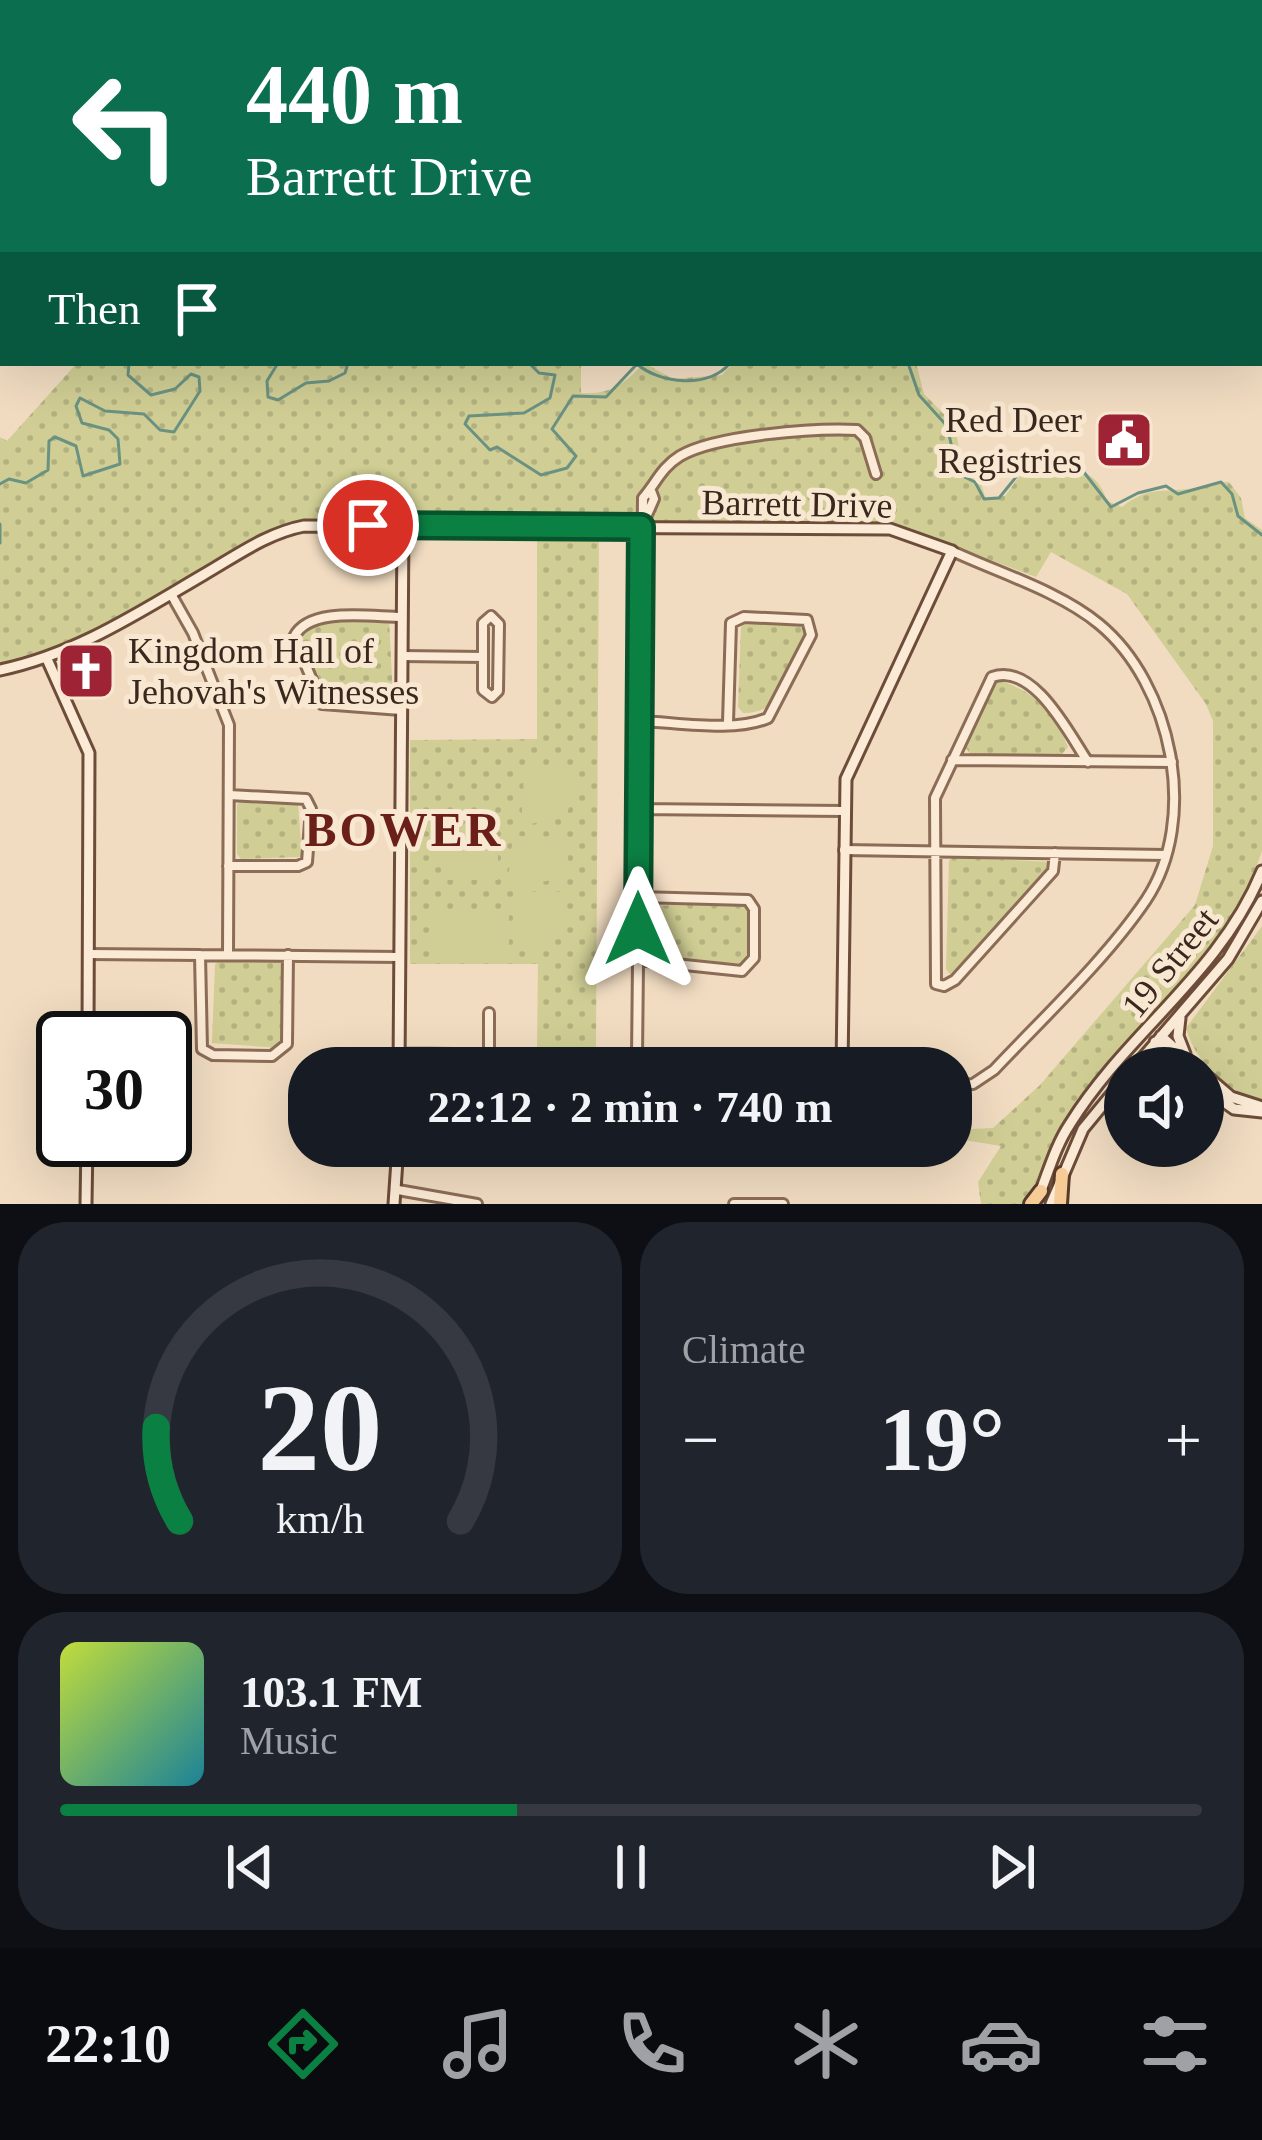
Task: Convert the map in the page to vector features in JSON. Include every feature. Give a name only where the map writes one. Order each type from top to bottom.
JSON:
[{"type":"main road","points":[[1055,1204],[1063,1174]]},
{"type":"street","points":[[980,0],[1008,0]]},
{"type":"street","points":[[637,1047],[643,498],[669,464],[699,448],[852,430],[865,438],[876,474]]},
{"type":"street","name":"Barrett Drive","points":[[0,670],[47,658],[284,530],[322,524],[895,529],[952,551],[1103,628],[1162,713],[1172,762],[1166,855],[1140,908],[994,1070],[972,1084]]},
{"type":"street","points":[[399,1047],[403,526]]},
{"type":"street","points":[[842,1047],[844,811],[849,769],[952,551]]},
{"type":"street","points":[[171,594],[228,719],[228,955]]},
{"type":"street","points":[[401,710],[322,704],[294,637],[300,626],[328,618],[402,616]]},
{"type":"street","points":[[491,616],[499,624],[498,691],[492,697],[483,691],[483,657],[483,623],[491,616]]},
{"type":"street","points":[[639,721],[728,722],[759,722],[773,712],[811,634],[807,620],[744,617],[731,623],[728,722]]},
{"type":"street","points":[[402,656],[483,657]]},
{"type":"street","points":[[47,658],[89,753],[88,1011]]},
{"type":"street","points":[[1055,853],[1053,871],[956,980],[942,987],[932,972],[934,798],[990,680],[998,674],[1039,692],[1088,762]]},
{"type":"street","points":[[952,760],[1172,762]]},
{"type":"street","points":[[228,866],[298,866],[311,850],[307,800],[229,795]]},
{"type":"street","points":[[638,809],[844,811]]},
{"type":"street","points":[[844,850],[1166,855]]},
{"type":"street","name":"19 Street","points":[[1036,1200],[1070,1124],[1154,1035],[1226,942],[1262,871]]},
{"type":"street","points":[[637,960],[742,971],[754,958],[754,909],[748,900],[638,897]]},
{"type":"street","name":"19 Street","points":[[1148,1047],[1228,959],[1262,901]]},
{"type":"street","points":[[88,954],[399,957]]},
{"type":"street","points":[[200,955],[202,1049],[213,1055],[272,1056],[286,1046],[288,955]]},
{"type":"street","points":[[488,1047],[489,1013]]},
{"type":"street","points":[[1180,1047],[1181,1014]]},
{"type":"street","points":[[1154,1035],[1166,1047]]},
{"type":"street","points":[[1224,1091],[1262,1110]]},
{"type":"street","points":[[1224,1101],[1234,1108],[1262,1110]]},
{"type":"street","points":[[1063,1174],[1082,1130],[1104,1103]]},
{"type":"street","points":[[86,1167],[86,1204]]},
{"type":"street","points":[[398,1167],[398,1204]]},
{"type":"street","points":[[398,1190],[477,1204]]},
{"type":"street","points":[[734,1204],[783,1204]]},
{"type":"shaded area","points":[[74,366],[581,366],[581,393],[592,393],[616,387],[641,366],[673,379],[722,375],[730,366],[917,366],[924,394],[955,425],[963,473],[981,483],[985,497],[1005,496],[1027,466],[1086,473],[1102,488],[1107,501],[1122,507],[1147,493],[1229,482],[1241,498],[1245,518],[1262,530],[1262,851],[1245,894],[1199,963],[1122,1047],[1104,1047],[1104,1067],[1065,1119],[1026,1204],[981,1204],[978,1182],[1001,1146],[972,1141],[972,1129],[993,1128],[1040,1085],[1195,905],[1213,846],[1213,721],[1206,704],[1127,594],[1051,552],[1036,577],[891,522],[330,519],[268,533],[82,637],[0,664],[0,437],[7,441]]},
{"type":"shaded area","points":[[599,533],[596,1047],[537,1047],[538,964],[410,964],[410,740],[537,739],[537,534]]},
{"type":"shaded area","points":[[389,619],[393,698],[328,701],[298,637],[329,622]]},
{"type":"shaded area","points":[[747,621],[801,621],[811,632],[779,697],[770,706],[743,713],[738,707],[741,627]]},
{"type":"shaded area","points":[[1000,681],[1024,691],[1050,714],[1068,747],[1062,754],[971,755],[966,748],[991,685]]},
{"type":"shaded area","points":[[533,768],[574,769],[574,796],[565,817],[521,826],[524,776]]},
{"type":"shaded area","points":[[298,803],[302,857],[241,859],[237,854],[237,804]]},
{"type":"shaded area","points":[[520,836],[569,837],[568,863],[558,879],[507,888],[512,844]]},
{"type":"shaded area","points":[[446,851],[498,851],[498,880],[446,880]]},
{"type":"shaded area","points":[[949,860],[1052,862],[951,976],[946,969]]},
{"type":"shaded area","points":[[523,892],[564,892],[562,917],[548,941],[513,950],[515,901]]},
{"type":"shaded area","points":[[744,902],[752,907],[753,959],[744,964],[658,956],[653,949],[652,906]]},
{"type":"shaded area","points":[[435,912],[509,912],[509,960],[435,959]]},
{"type":"shaded area","points":[[1262,926],[1262,1100],[1224,1082],[1224,1047],[1194,1047],[1186,1028]]},
{"type":"shaded area","points":[[282,961],[288,966],[287,1042],[279,1048],[212,1043],[215,964]]},
{"type":"waterway","points":[[0,484],[9,479],[26,483],[48,470],[49,441],[55,437],[76,446],[83,476],[120,464],[118,439],[109,430],[82,423],[76,406],[80,398],[105,411],[144,414],[160,430],[174,432],[200,391],[199,377],[191,374],[175,389],[151,395],[128,375],[129,366]]},
{"type":"waterway","points":[[276,366],[267,381],[268,397],[278,400],[306,383],[329,381],[345,373],[347,366]]},
{"type":"waterway","points":[[532,366],[539,373],[555,375],[550,398],[524,413],[469,416],[465,424],[490,450],[497,447],[541,475],[567,468],[576,456],[552,429],[573,396],[606,397],[635,366]]},
{"type":"waterway","points":[[640,366],[658,376],[684,381],[710,377],[727,366]]},
{"type":"waterway","points":[[909,366],[919,395],[947,426],[958,474],[975,482],[984,499],[999,498],[1025,466],[1050,475],[1083,471],[1111,507],[1166,486],[1178,494],[1221,482],[1232,494],[1238,516],[1262,535]]},
{"type":"waterway","points":[[0,524],[0,543]]},
{"type":"place","name":"Red Deer Registries","points":[[1124,440]]},
{"type":"place","name":"Kingdom Hall of Jehovah's Witnesses","points":[[86,671]]},
{"type":"district","name":"BOWER","points":[[404,829]]},
{"type":"route","points":[[368,525],[641,527],[638,929]]}]
